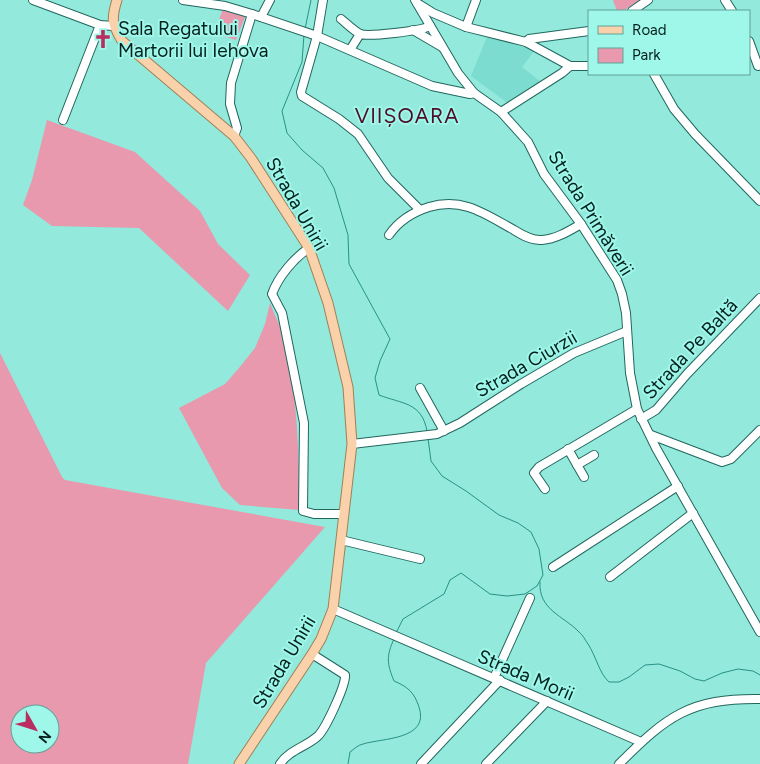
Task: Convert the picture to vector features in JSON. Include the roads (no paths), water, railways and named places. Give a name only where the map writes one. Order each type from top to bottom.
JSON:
[{"type":"main road","points":[[114,26],[112,17],[117,0]]},
{"type":"main road","name":"Strada Unirii","points":[[114,26],[122,41],[234,136],[251,158],[309,248],[328,303],[346,377],[351,414],[352,444],[334,609],[312,654],[239,764]]},
{"type":"street","points":[[33,0],[100,25],[114,26]]},
{"type":"street","points":[[183,0],[228,3],[252,14],[314,35],[432,86],[470,94],[474,93]]},
{"type":"street","points":[[261,17],[270,0]]},
{"type":"street","points":[[323,0],[301,92],[302,96],[358,134],[388,178],[420,210]]},
{"type":"street","points":[[466,28],[476,0]]},
{"type":"street","points":[[633,10],[648,0]]},
{"type":"street","points":[[416,2],[441,17],[466,28],[526,42],[570,66],[588,66]]},
{"type":"street","name":"Strada Primăverii","points":[[416,2],[458,73],[474,93],[501,112],[528,142],[544,174],[581,224],[617,280],[626,313],[630,373],[637,409],[641,419],[760,632]]},
{"type":"street","points":[[234,136],[237,128],[230,104],[231,83],[252,14]]},
{"type":"street","points":[[341,19],[360,34],[384,34],[430,26]]},
{"type":"street","points":[[62,120],[100,25]]},
{"type":"street","points":[[412,30],[443,48]]},
{"type":"street","points":[[526,42],[528,39],[588,31]]},
{"type":"street","points":[[350,50],[360,34]]},
{"type":"street","points":[[750,44],[759,66]]},
{"type":"street","points":[[501,112],[570,66]]},
{"type":"street","points":[[655,75],[674,109],[695,134],[760,201]]},
{"type":"street","points":[[389,235],[400,222],[420,210],[437,205],[452,204],[475,208],[523,236],[542,240],[568,232],[581,224]]},
{"type":"street","points":[[309,248],[302,252],[289,266],[272,294],[282,313],[304,423],[303,511],[314,514],[344,514]]},
{"type":"street","name":"Strada Pe Baltă","points":[[641,419],[656,410],[687,374],[760,298]]},
{"type":"street","name":"Strada Ciurzii","points":[[352,444],[435,436],[574,353],[626,330]]},
{"type":"street","points":[[420,388],[444,431]]},
{"type":"street","points":[[545,488],[534,471],[637,409]]},
{"type":"street","points":[[651,435],[722,462],[731,459],[760,430]]},
{"type":"street","points":[[568,450],[584,477]]},
{"type":"street","points":[[577,465],[594,455]]},
{"type":"street","points":[[553,566],[678,486]]},
{"type":"street","points":[[610,578],[692,513]]},
{"type":"street","points":[[341,540],[420,559]]},
{"type":"street","points":[[422,764],[497,679],[530,598]]},
{"type":"street","name":"Strada Morii","points":[[334,609],[641,742]]},
{"type":"street","points":[[280,764],[288,754],[320,734],[343,686],[345,675],[312,654]]},
{"type":"street","points":[[619,764],[641,742],[681,712],[702,704],[727,700],[760,699]]},
{"type":"street","points":[[486,764],[547,701]]},
{"type":"waterway","points":[[305,29],[311,0]]},
{"type":"waterway","points":[[304,35],[302,62],[282,111],[287,133],[302,150],[323,168],[334,188],[348,235],[349,264],[390,339],[375,378],[379,395],[416,409],[421,414],[427,431]]},
{"type":"waterway","points":[[396,633],[403,619],[444,594],[450,580],[461,573],[490,594],[507,596],[525,594],[537,586],[543,575],[539,549],[531,532],[518,523],[499,515],[442,476],[431,461],[428,438]]},
{"type":"waterway","points":[[540,582],[540,592],[543,599],[553,612],[582,635],[609,682],[619,682],[645,665],[659,664],[704,681],[722,673],[738,669],[753,671],[760,675]]},
{"type":"waterway","points":[[348,764],[350,752],[358,746],[402,736],[418,726],[421,718],[419,707],[413,694],[403,685],[394,681],[389,665],[389,655],[394,639]]},
{"type":"place","name":"Sala Regatului Martorii lui Iehova","points":[[103,39]]},
{"type":"district","name":"VIIȘOARA","points":[[407,115]]}]
